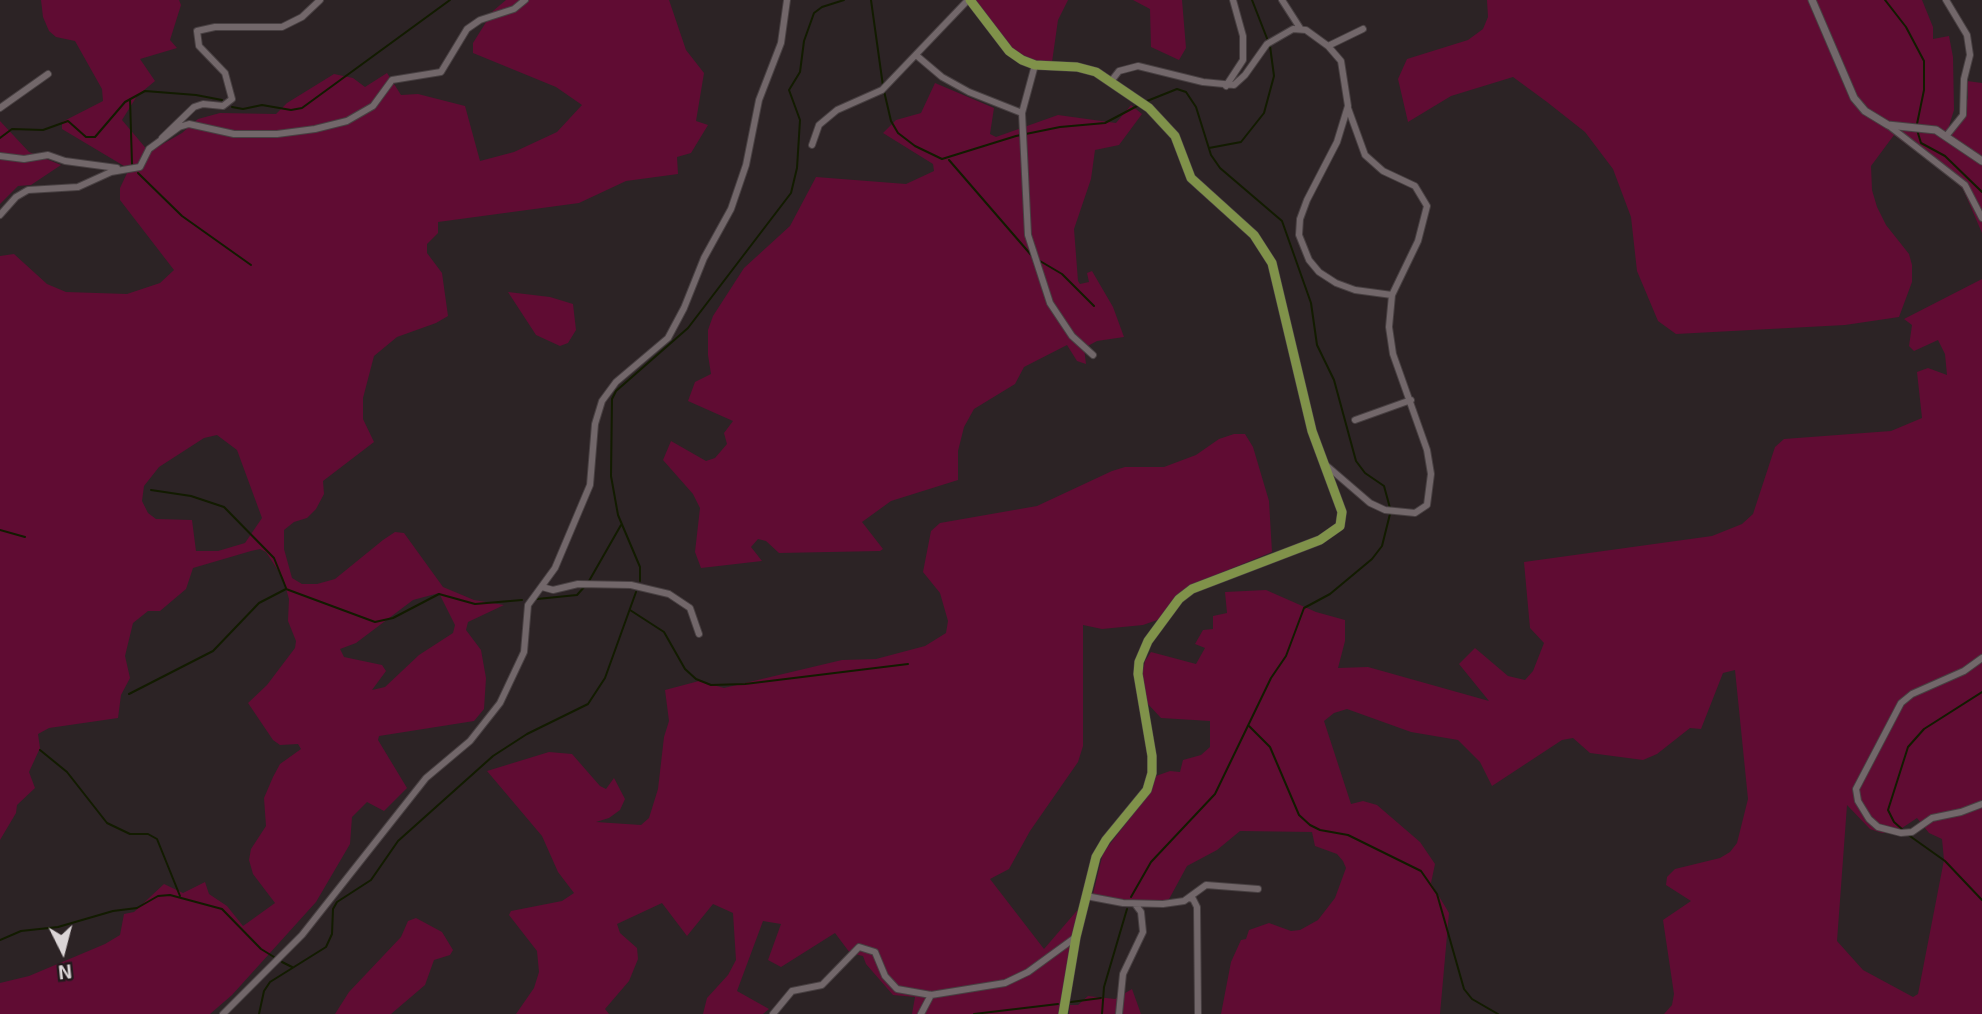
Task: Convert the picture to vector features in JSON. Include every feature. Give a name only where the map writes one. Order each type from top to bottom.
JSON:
[{"type":"main road","points":[[969,0],[1009,51],[1035,65],[1077,67],[1112,80],[1149,108],[1175,136],[1191,178],[1246,227],[1266,251],[1278,286],[1311,431],[1327,466],[1342,512],[1339,526],[1333,533],[1201,583],[1179,599],[1149,641],[1139,662],[1138,674],[1152,756],[1152,773],[1147,790],[1096,857],[1076,937],[1063,1014]]},
{"type":"street","points":[[162,140],[162,135],[194,107],[203,104],[223,106],[232,99],[225,73],[199,46],[197,31],[215,27],[282,27],[302,17],[320,0]]},
{"type":"street","points":[[0,156],[24,159],[48,155],[65,161],[122,169],[140,167],[145,153],[189,124],[234,134],[277,134],[315,129],[346,121],[373,106],[392,80],[441,72],[467,29],[480,20],[514,9],[524,0]]},
{"type":"street","points":[[223,1014],[302,935],[426,778],[470,741],[491,716],[520,662],[528,604],[542,587],[570,537],[590,485],[595,424],[602,401],[616,382],[667,338],[684,308],[704,258],[732,209],[746,165],[759,100],[781,43],[787,0]]},
{"type":"street","points":[[812,145],[815,130],[829,116],[855,100],[882,90],[969,0]]},
{"type":"street","points":[[1226,86],[1238,73],[1243,60],[1243,36],[1233,0]]},
{"type":"street","points":[[1282,0],[1300,28],[1328,46],[1341,61],[1348,106],[1365,155],[1383,171],[1415,186],[1426,206],[1418,241],[1392,295],[1391,341],[1427,450],[1430,474],[1427,505],[1415,513],[1404,514],[1370,503],[1327,466]]},
{"type":"street","points":[[1812,0],[1854,98],[1865,111],[1888,125],[1965,185],[1982,218]]},
{"type":"street","points":[[1946,0],[1967,34],[1970,55],[1964,79],[1963,115],[1947,135]]},
{"type":"street","points":[[1112,80],[1119,71],[1138,66],[1226,86],[1240,81],[1267,44],[1284,33],[1300,28]]},
{"type":"street","points":[[1328,46],[1363,30]]},
{"type":"street","points":[[916,55],[942,77],[969,92],[1022,113]]},
{"type":"street","points":[[1035,65],[1022,113],[1022,126],[1024,198],[1036,267],[1062,323],[1093,355]]},
{"type":"street","points":[[0,108],[48,74]]},
{"type":"street","points":[[1348,106],[1337,142],[1307,200],[1300,219],[1299,235],[1309,260],[1319,272],[1336,283],[1355,290],[1392,295]]},
{"type":"street","points":[[1888,125],[1927,128],[1947,135],[1982,161]]},
{"type":"street","points":[[0,215],[16,197],[28,190],[78,187],[122,169]]},
{"type":"street","points":[[1355,420],[1411,400]]},
{"type":"street","points":[[542,587],[631,585],[669,594],[690,608],[699,634]]},
{"type":"street","points":[[1982,659],[1964,671],[1912,694],[1901,703],[1856,789],[1858,801],[1869,819],[1878,827],[1901,833],[1912,832],[1932,818],[1982,804]]},
{"type":"street","points":[[1086,896],[1135,904],[1163,904],[1189,898],[1206,885],[1258,889]]},
{"type":"street","points":[[1189,898],[1197,907],[1198,1014]]},
{"type":"street","points":[[1119,1014],[1122,974],[1143,932],[1141,912],[1135,904]]},
{"type":"street","points":[[773,1014],[792,991],[822,985],[859,947],[875,952],[885,976],[897,989],[931,995],[1005,983],[1028,972],[1076,937]]},
{"type":"street","points":[[921,1014],[931,995]]},
{"type":"shaded area","points":[[41,0],[179,0],[181,5],[170,40],[177,48],[140,59],[155,81],[137,96],[122,120],[149,152],[182,133],[198,119],[220,113],[276,114],[287,103],[334,74],[353,78],[365,87],[387,73],[401,95],[418,94],[465,106],[480,161],[514,152],[557,132],[582,105],[556,87],[473,53],[473,43],[493,11],[506,0],[669,0],[686,50],[704,73],[696,121],[708,125],[691,153],[677,157],[678,174],[626,181],[579,203],[438,222],[438,233],[427,244],[427,253],[442,273],[448,316],[397,337],[374,356],[363,398],[363,419],[374,442],[323,481],[324,494],[316,509],[307,518],[294,522],[284,530],[284,549],[292,578],[302,584],[317,584],[335,579],[395,532],[404,533],[443,587],[474,600],[504,605],[468,622],[466,630],[481,650],[486,678],[484,709],[474,721],[379,736],[378,740],[407,788],[384,811],[367,802],[352,817],[350,844],[316,902],[232,995],[210,1014],[0,1014],[0,983],[29,976],[120,935],[124,914],[134,912],[164,884],[183,893],[205,882],[209,894],[227,906],[243,926],[275,903],[253,874],[249,860],[251,849],[266,826],[264,798],[273,777],[280,764],[301,749],[298,744],[280,745],[273,740],[248,703],[267,685],[295,648],[296,641],[288,621],[289,599],[283,578],[266,552],[260,549],[193,568],[186,589],[160,611],[148,611],[133,623],[125,656],[130,678],[121,695],[118,718],[49,728],[38,734],[40,748],[29,772],[35,788],[17,805],[16,813],[0,840],[0,256],[14,254],[47,284],[66,292],[127,294],[160,283],[174,270],[120,200],[120,188],[129,169],[62,129],[62,122],[103,101],[102,89],[75,41],[56,37],[49,31],[43,17]],"holes":[[[217,435],[237,450],[262,518],[245,543],[218,551],[196,551],[192,520],[156,519],[148,513],[142,501],[144,486],[159,467],[204,438]],[[439,593],[455,625],[453,633],[419,655],[385,687],[372,690],[386,671],[382,665],[344,657],[340,649],[356,643],[413,600]]]},
{"type":"shaded area","points":[[975,0],[1068,0],[1058,20],[1051,69],[1014,54]]},
{"type":"shaded area","points":[[1133,0],[1182,0],[1186,48],[1179,60],[1151,47],[1150,9]]},
{"type":"shaded area","points":[[1487,0],[1922,0],[1933,27],[1933,39],[1949,36],[1953,57],[1954,110],[1949,126],[1956,126],[1961,116],[1968,98],[1967,81],[1982,83],[1982,233],[1963,189],[1894,135],[1871,166],[1872,190],[1877,207],[1886,225],[1909,254],[1912,265],[1912,282],[1899,317],[1845,325],[1676,334],[1658,321],[1637,271],[1631,217],[1613,169],[1585,132],[1513,77],[1451,96],[1408,122],[1398,79],[1407,59],[1468,40],[1483,29],[1488,17]]},
{"type":"shaded area","points":[[935,83],[994,108],[990,134],[996,137],[1058,115],[1116,123],[1131,105],[1142,114],[1119,145],[1095,150],[1091,179],[1074,229],[1078,281],[1080,284],[1089,282],[1087,273],[1092,271],[1113,307],[1124,337],[1097,341],[1084,348],[1086,364],[1077,361],[1067,345],[1024,367],[1015,384],[974,409],[964,427],[958,451],[958,480],[891,501],[862,522],[883,549],[880,551],[779,553],[766,541],[758,539],[751,547],[762,561],[701,568],[695,552],[700,508],[693,494],[663,460],[671,441],[706,461],[715,458],[727,444],[724,433],[733,421],[688,401],[695,382],[711,374],[708,330],[713,316],[744,268],[790,226],[816,177],[906,184],[934,171],[933,164],[883,133],[896,120],[921,113]]},
{"type":"shaded area","points":[[0,121],[29,152],[61,165],[31,185],[18,186],[0,204]]},
{"type":"shaded area","points":[[1982,279],[1982,1014],[1664,1014],[1672,1005],[1674,994],[1663,920],[1691,901],[1666,885],[1667,877],[1675,869],[1720,858],[1730,852],[1737,843],[1748,799],[1735,670],[1723,673],[1701,729],[1690,728],[1657,754],[1643,760],[1590,753],[1573,738],[1562,740],[1492,786],[1480,762],[1458,740],[1411,732],[1347,709],[1334,713],[1324,721],[1351,804],[1363,801],[1377,805],[1420,842],[1435,864],[1431,883],[1449,913],[1440,1014],[1221,1014],[1231,962],[1249,930],[1269,923],[1291,931],[1300,930],[1318,920],[1335,898],[1346,868],[1337,854],[1315,846],[1312,832],[1240,831],[1217,850],[1187,866],[1168,901],[1136,902],[1093,894],[1103,853],[1149,794],[1156,776],[1170,771],[1180,772],[1183,760],[1201,755],[1210,747],[1210,721],[1161,718],[1147,703],[1142,674],[1145,661],[1151,652],[1196,664],[1205,648],[1195,644],[1203,630],[1213,629],[1213,616],[1227,613],[1225,592],[1266,590],[1316,612],[1345,620],[1345,641],[1338,668],[1368,667],[1489,701],[1459,664],[1475,648],[1508,676],[1525,680],[1533,671],[1544,643],[1530,628],[1524,562],[1712,536],[1742,524],[1753,514],[1775,447],[1784,439],[1891,431],[1922,418],[1917,372],[1928,368],[1947,375],[1945,354],[1938,340],[1914,351],[1909,346],[1912,325],[1904,319]],"holes":[[[1847,805],[1870,829],[1882,833],[1896,832],[1917,818],[1929,833],[1942,839],[1944,860],[1918,994],[1913,997],[1863,970],[1837,941]]]},
{"type":"shaded area","points":[[508,292],[550,297],[573,304],[576,330],[568,343],[560,346],[536,335]]},
{"type":"shaded area","points":[[1245,434],[1253,447],[1269,501],[1272,552],[1191,585],[1160,619],[1143,625],[1102,629],[1083,625],[1083,746],[1078,762],[1030,831],[1009,869],[990,879],[1044,949],[1081,906],[1061,1014],[912,1014],[915,997],[893,995],[866,964],[863,956],[850,953],[835,933],[781,967],[768,960],[781,924],[763,921],[737,991],[769,1009],[763,1014],[703,1014],[707,998],[728,975],[736,960],[733,913],[713,904],[687,936],[662,903],[617,924],[620,933],[637,948],[638,959],[629,981],[605,1009],[609,1014],[516,1014],[534,988],[539,972],[537,951],[509,915],[511,911],[562,901],[574,893],[558,872],[542,836],[487,771],[549,752],[572,754],[600,786],[606,789],[614,778],[625,799],[620,810],[609,818],[596,822],[641,825],[649,818],[658,789],[664,737],[669,721],[665,690],[699,681],[724,688],[842,660],[876,659],[925,646],[946,633],[948,621],[940,593],[923,572],[931,531],[940,523],[1037,506],[1112,471],[1125,467],[1164,467],[1196,455],[1219,439]]},
{"type":"shaded area","points":[[416,918],[442,932],[453,950],[450,955],[434,960],[425,985],[391,1014],[335,1014],[349,992],[401,937],[408,921]]},
{"type":"shaded area","points":[[1132,989],[1141,1014],[1069,1014],[1070,1005],[1078,1005],[1088,996],[1115,999]]},
{"type":"waterway","points":[[232,107],[243,109],[262,105],[291,110],[302,108],[450,0]]},
{"type":"waterway","points":[[640,581],[640,567],[618,515],[611,476],[612,399],[616,391],[688,328],[791,193],[797,168],[800,120],[789,90],[800,72],[804,41],[814,13],[822,7],[844,0]]},
{"type":"waterway","points":[[871,0],[883,86]]},
{"type":"waterway","points":[[1252,0],[1268,41]]},
{"type":"waterway","points":[[1885,0],[1906,27],[1924,61],[1924,90],[1917,124]]},
{"type":"waterway","points":[[1209,148],[1241,142],[1264,113],[1274,76],[1270,46]]},
{"type":"waterway","points":[[1147,101],[1177,89],[1186,92],[1196,107],[1211,155],[1220,168],[1282,221],[1311,303],[1317,345],[1334,380],[1356,461],[1365,473],[1384,486],[1390,508]]},
{"type":"waterway","points":[[0,138],[12,129],[43,130],[68,121],[86,137],[95,137],[125,102],[145,91],[222,100]]},
{"type":"waterway","points":[[884,91],[891,121],[898,133],[915,146],[942,159],[1016,136],[1060,127],[1105,123],[1139,105]]},
{"type":"waterway","points":[[130,99],[132,164]]},
{"type":"waterway","points":[[1917,130],[1921,143],[1945,156],[1982,192]]},
{"type":"waterway","points":[[949,160],[1032,256]]},
{"type":"waterway","points":[[138,173],[182,216],[251,265]]},
{"type":"waterway","points":[[1040,261],[1062,274],[1094,306]]},
{"type":"waterway","points":[[151,490],[191,496],[224,507],[274,558],[286,588]]},
{"type":"waterway","points":[[1131,897],[1151,862],[1215,794],[1271,678],[1286,656],[1304,608],[1330,594],[1372,559],[1382,546],[1390,514]]},
{"type":"waterway","points":[[589,581],[621,525]]},
{"type":"waterway","points":[[0,530],[25,537]]},
{"type":"waterway","points":[[537,599],[577,595],[586,585]]},
{"type":"waterway","points":[[129,694],[213,651],[259,603],[286,589],[375,622],[393,618],[439,594],[475,604],[522,600]]},
{"type":"waterway","points":[[259,1014],[264,991],[270,982],[326,947],[332,934],[333,909],[337,902],[371,880],[398,841],[493,756],[527,734],[588,704],[605,678],[636,592]]},
{"type":"waterway","points":[[630,610],[664,632],[685,669],[696,679],[711,685],[745,684],[908,664]]},
{"type":"waterway","points":[[1903,830],[1894,822],[1888,810],[1908,747],[1924,729],[1982,692]]},
{"type":"waterway","points":[[1249,726],[1270,747],[1299,815],[1310,825],[1320,830],[1348,835],[1421,871],[1437,894],[1464,989],[1472,999],[1498,1014]]},
{"type":"waterway","points":[[40,750],[67,772],[107,823],[130,834],[148,834],[157,839],[180,896]]},
{"type":"waterway","points":[[1907,834],[1945,861],[1982,900]]},
{"type":"waterway","points":[[0,940],[21,931],[58,927],[113,911],[137,908],[158,896],[170,895],[222,909],[261,949],[274,957]]},
{"type":"waterway","points":[[1102,1014],[1104,987],[1127,909]]},
{"type":"waterway","points":[[282,962],[292,967]]},
{"type":"waterway","points":[[1071,1002],[1101,998]]},
{"type":"waterway","points":[[974,1014],[1058,1004]]}]
